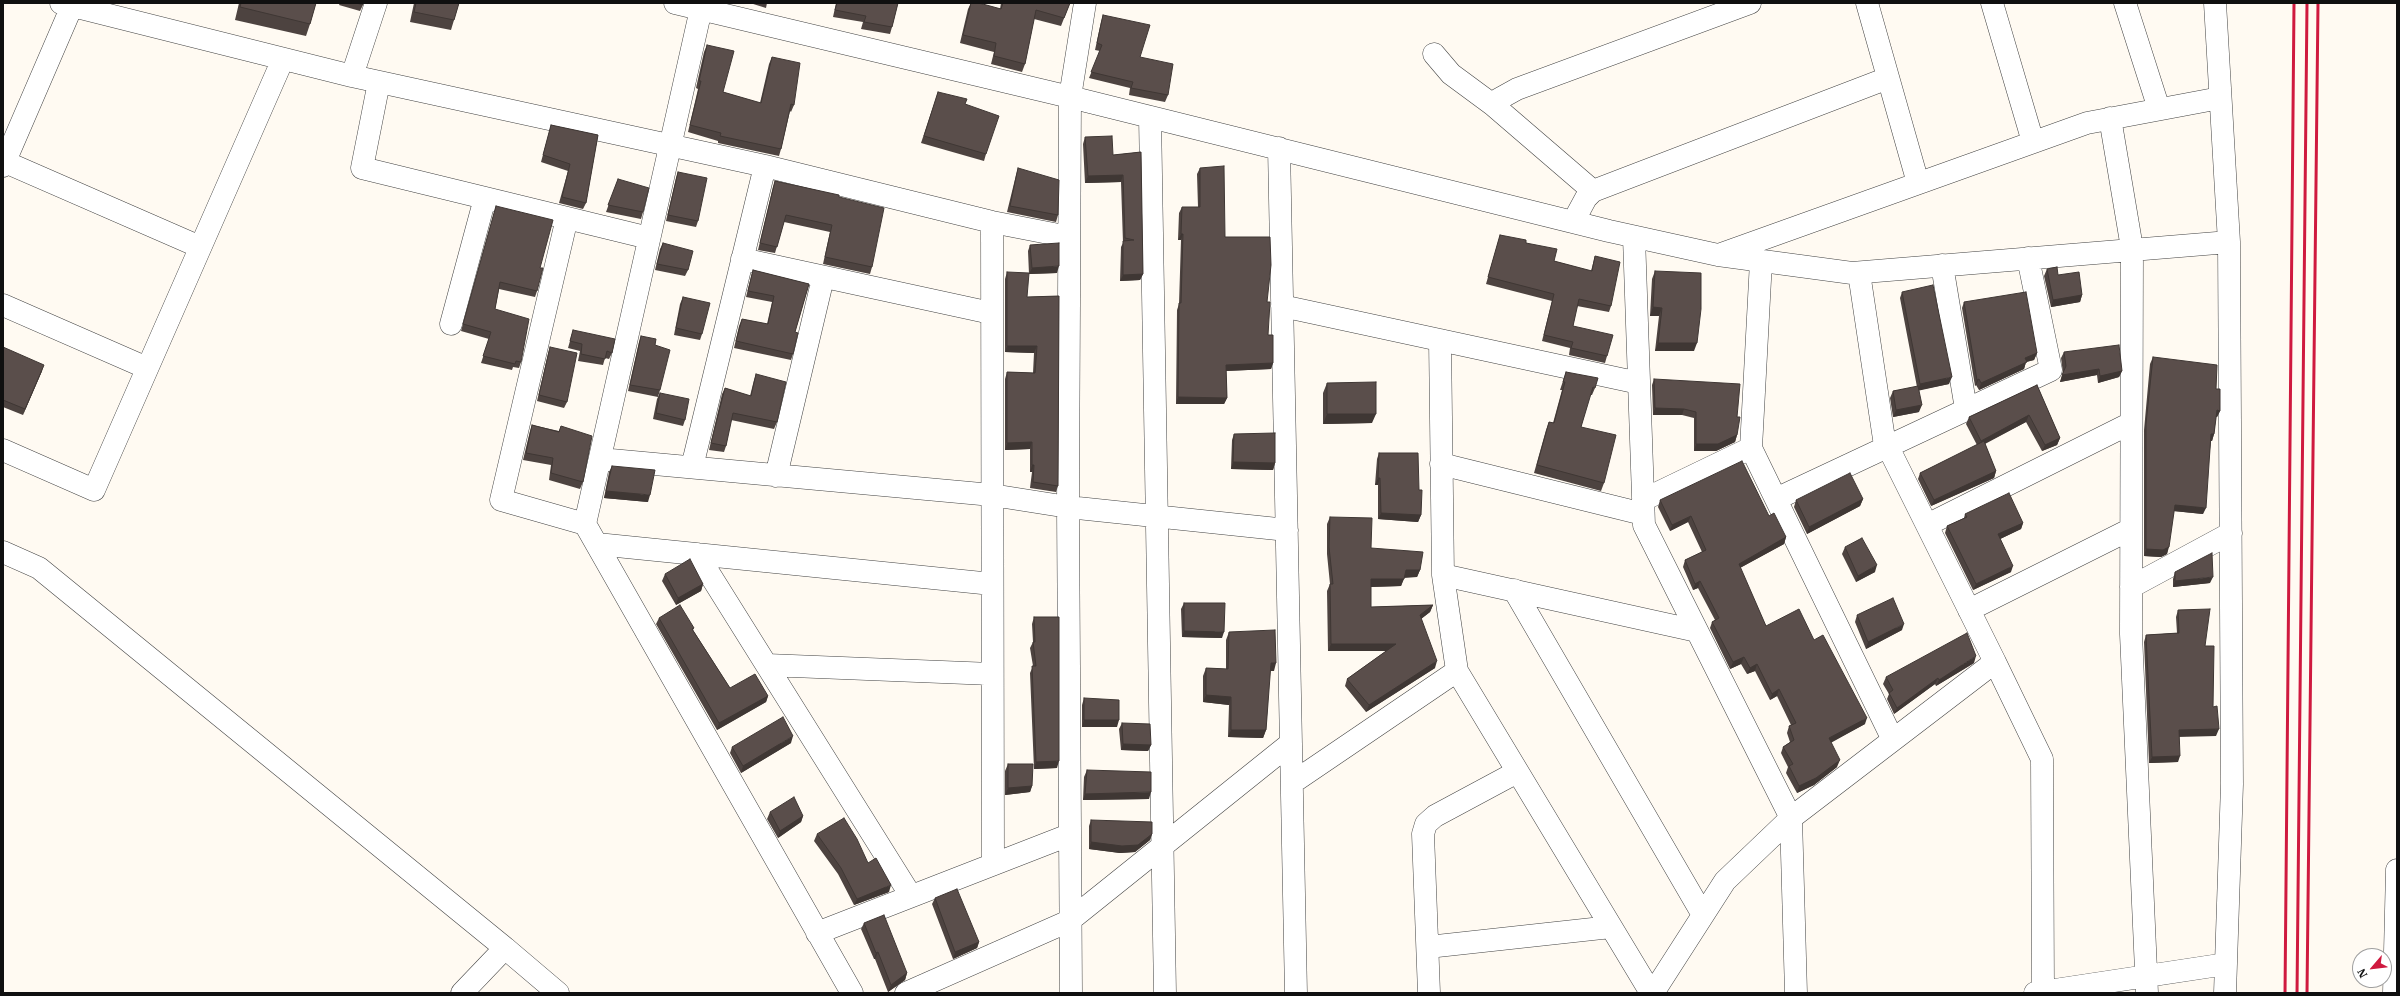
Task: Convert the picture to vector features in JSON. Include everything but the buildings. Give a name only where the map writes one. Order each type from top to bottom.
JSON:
[{"type":"street","points":[[352,76],[376,3]]},
{"type":"street","points":[[675,3],[1070,97],[1634,237],[1718,255],[1859,273],[2132,248],[2229,242]]},
{"type":"street","points":[[1071,993],[1069,920],[1068,507],[1070,97],[1085,3]]},
{"type":"street","points":[[1493,106],[1499,99],[1516,89],[1750,3]]},
{"type":"street","points":[[1867,3],[1918,183]]},
{"type":"street","points":[[1992,3],[2033,142]]},
{"type":"street","points":[[2125,3],[2159,109]]},
{"type":"street","points":[[2215,3],[2229,242],[2232,784],[2225,993]]},
{"type":"street","points":[[200,247],[4,163],[66,4],[352,76],[765,166],[992,222],[1069,237]]},
{"type":"street","points":[[585,524],[701,9]]},
{"type":"street","points":[[1434,54],[1451,74],[1493,106],[1593,192]]},
{"type":"street","points":[[3,450],[94,490],[283,59]]},
{"type":"street","points":[[1573,222],[1586,198],[1593,192],[1888,78]]},
{"type":"street","points":[[379,82],[362,168],[649,238]]},
{"type":"street","points":[[1718,255],[2087,123],[2220,98]]},
{"type":"street","points":[[1150,117],[1165,993]]},
{"type":"street","points":[[2110,118],[2132,248],[2131,634],[2147,984]]},
{"type":"street","points":[[1279,148],[1296,993]]},
{"type":"street","points":[[692,467],[765,166]]},
{"type":"street","points":[[451,324],[485,198]]},
{"type":"street","points":[[567,218],[501,500],[585,524],[852,993]]},
{"type":"street","points":[[992,222],[993,864]]},
{"type":"street","points":[[1634,237],[1644,525],[1791,818],[1796,993]]},
{"type":"street","points":[[1776,499],[2051,370],[2028,258]]},
{"type":"street","points":[[742,259],[823,278],[991,313]]},
{"type":"street","points":[[1761,261],[1751,448],[1893,740]]},
{"type":"street","points":[[1942,265],[1966,409]]},
{"type":"street","points":[[1859,273],[1884,439],[2042,759],[2041,992],[2147,984],[2226,964]]},
{"type":"street","points":[[776,476],[823,278]]},
{"type":"street","points":[[3,305],[147,368]]},
{"type":"street","points":[[1282,306],[1639,383]]},
{"type":"street","points":[[1440,340],[1443,574],[1457,671],[1652,993],[1724,881],[1791,818],[1995,662]]},
{"type":"street","points":[[1927,526],[2132,423]]},
{"type":"street","points":[[1441,464],[1643,507],[1751,448]]},
{"type":"street","points":[[600,459],[992,495],[1068,507],[1157,514],[1287,530]]},
{"type":"street","points":[[1969,610],[2131,529]]},
{"type":"street","points":[[2131,587],[2230,533]]},
{"type":"street","points":[[597,544],[992,584]]},
{"type":"street","points":[[3,552],[39,568],[505,948],[558,993]]},
{"type":"street","points":[[697,554],[911,896]]},
{"type":"street","points":[[1443,574],[1697,632]]},
{"type":"street","points":[[1514,590],[1703,915]]},
{"type":"street","points":[[766,665],[992,674]]},
{"type":"street","points":[[1292,783],[1457,671]]},
{"type":"street","points":[[906,993],[1069,920],[1162,848],[1291,743]]},
{"type":"street","points":[[1429,993],[1423,834],[1426,824],[1435,816],[1517,772]]},
{"type":"street","points":[[818,932],[1069,834]]},
{"type":"street","points":[[2394,993],[2397,870]]},
{"type":"street","points":[[1428,947],[1611,927]]},
{"type":"street","points":[[462,993],[505,948]]},
{"type":"railway","points":[[2285,993],[2294,3]]},
{"type":"railway","points":[[2297,993],[2307,3]]},
{"type":"railway","points":[[2307,993],[2318,3]]}]
